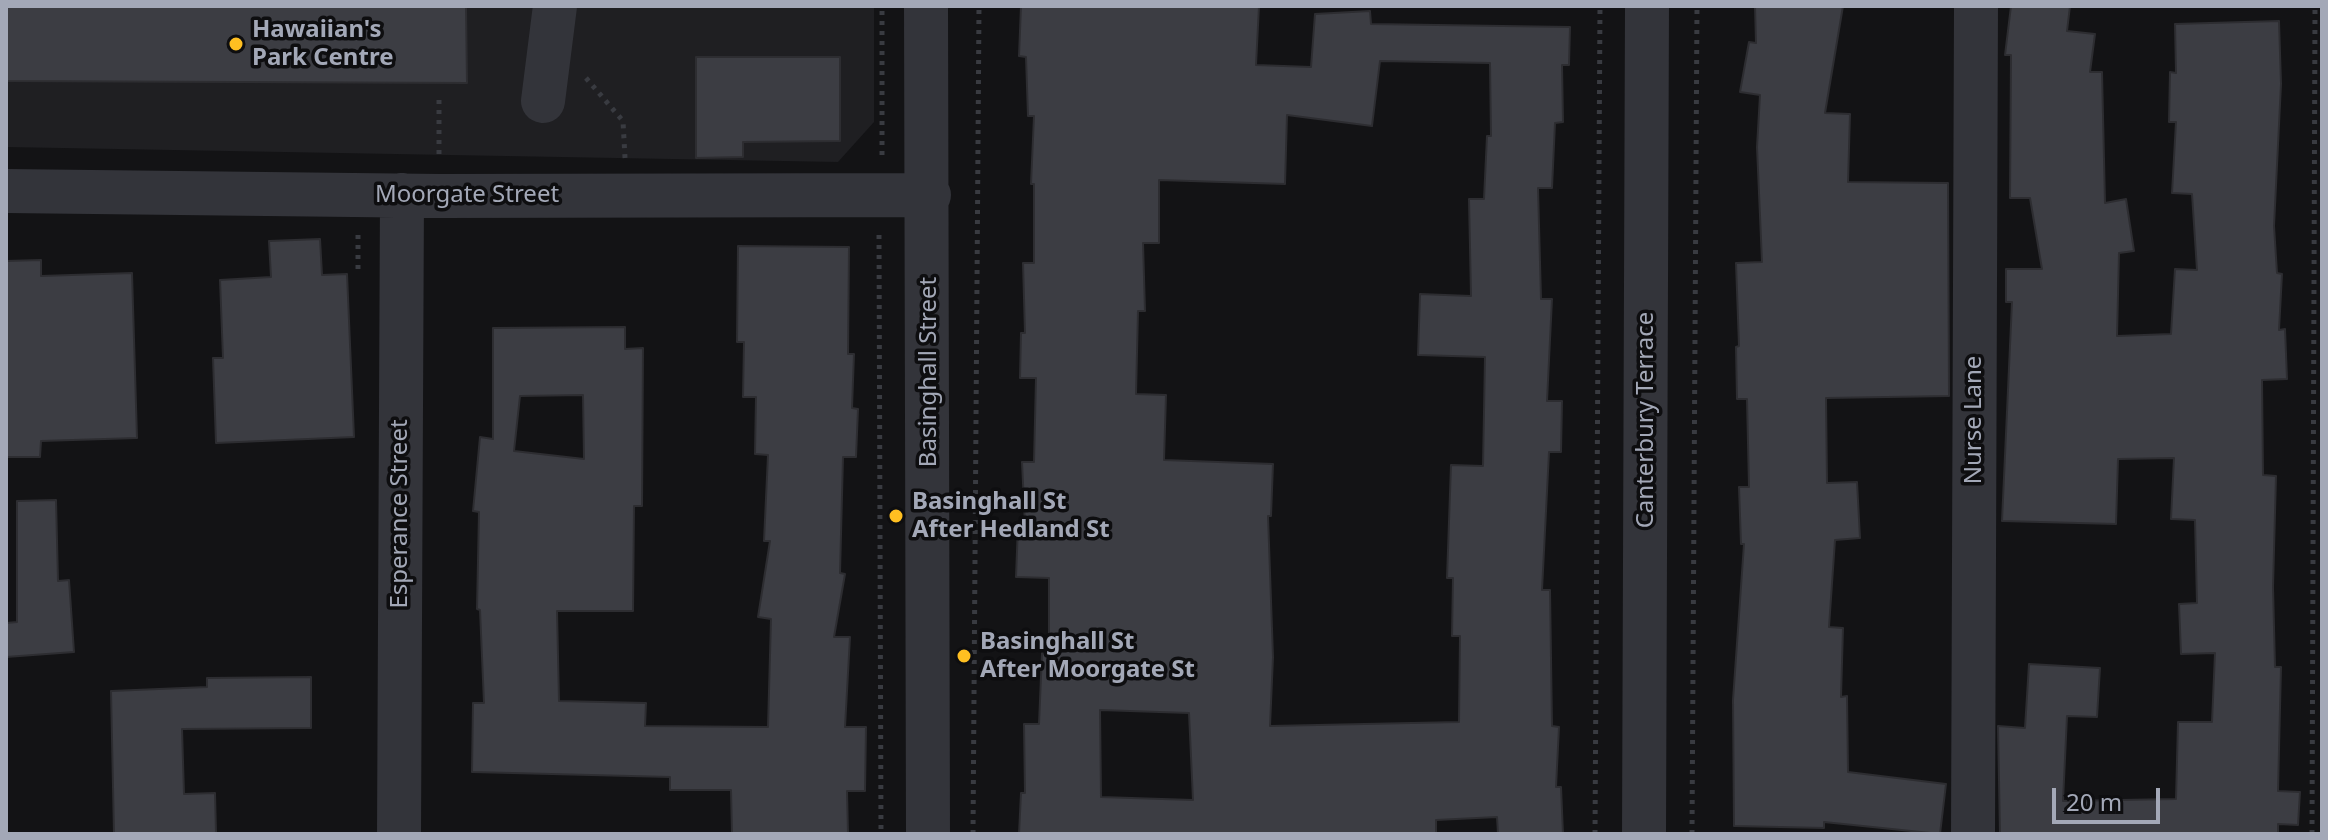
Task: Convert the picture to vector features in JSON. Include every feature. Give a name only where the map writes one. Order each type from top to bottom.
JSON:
[{"type":"street","points":[[543,101],[555,6]]},
{"type":"street","name":"Basinghall Street","points":[[926,6],[929,195],[928,834]]},
{"type":"street","name":"Canterbury Terrace","points":[[1644,834],[1647,6]]},
{"type":"street","name":"Nurse Lane","points":[[1973,834],[1976,6]]},
{"type":"street","name":"Moorgate Street","points":[[6,191],[421,196],[929,195]]},
{"type":"street","name":"Esperance Street","points":[[399,834],[421,196]]},
{"type":"path","points":[[882,6],[882,156]]},
{"type":"path","points":[[973,834],[979,6]]},
{"type":"path","points":[[1595,834],[1600,6]]},
{"type":"path","points":[[1692,834],[1697,6]]},
{"type":"path","points":[[2312,834],[2315,6]]},
{"type":"path","points":[[421,196],[439,100]]},
{"type":"path","points":[[881,235],[881,834]]},
{"type":"shaded area","name":"Hawaiian's Park Centre","points":[[6,6],[874,6],[874,122],[838,162],[6,147]]},
{"type":"building","name":"Hawaiian's Park Centre","points":[[6,6],[466,6],[467,83],[6,81]]},
{"type":"building","points":[[1021,6],[1259,6],[1256,65],[1311,67],[1315,14],[1370,11],[1371,24],[1570,27],[1569,65],[1562,65],[1563,122],[1555,123],[1552,188],[1538,188],[1541,299],[1552,299],[1547,401],[1562,401],[1561,452],[1549,452],[1542,590],[1550,590],[1552,726],[1559,727],[1556,787],[1561,787],[1563,834],[1498,834],[1497,817],[1436,820],[1436,834],[1019,834],[1021,793],[1025,793],[1024,724],[1039,724],[1042,653],[1049,654],[1049,578],[1016,577],[1018,525],[1025,525],[1022,462],[1034,462],[1036,378],[1020,378],[1021,333],[1025,333],[1023,263],[1034,263],[1034,184],[1031,184],[1034,116],[1028,116],[1026,57],[1019,56]],"holes":[[[1380,61],[1490,63],[1491,136],[1487,136],[1484,199],[1469,199],[1471,296],[1420,294],[1418,355],[1485,357],[1483,466],[1451,465],[1447,578],[1453,578],[1452,636],[1460,636],[1459,722],[1270,726],[1273,657],[1268,516],[1271,516],[1273,464],[1164,460],[1166,395],[1136,394],[1138,311],[1145,311],[1143,243],[1159,243],[1159,180],[1285,184],[1287,115],[1372,126]],[[1100,710],[1189,713],[1193,800],[1101,797]]]},
{"type":"building","points":[[1755,6],[1843,6],[1825,113],[1850,114],[1848,182],[1948,183],[1949,396],[1826,398],[1827,483],[1857,482],[1860,538],[1835,540],[1829,627],[1843,628],[1841,697],[1847,696],[1848,772],[1946,784],[1940,834],[1824,822],[1824,828],[1734,826],[1733,700],[1744,544],[1741,544],[1739,487],[1749,487],[1747,399],[1737,399],[1736,263],[1762,262],[1757,147],[1760,95],[1740,92],[1749,42],[1756,43]]},
{"type":"building","points":[[2011,6],[2070,6],[2067,31],[2095,34],[2090,72],[2102,72],[2105,203],[2126,199],[2134,251],[2119,253],[2117,336],[2171,334],[2175,269],[2197,270],[2192,194],[2172,193],[2176,122],[2169,122],[2170,72],[2176,73],[2175,24],[2279,21],[2281,84],[2274,226],[2277,273],[2282,274],[2279,330],[2285,329],[2287,379],[2262,380],[2263,475],[2276,476],[2273,587],[2275,667],[2281,667],[2278,791],[2300,792],[2298,825],[2278,824],[2278,834],[2000,834],[1998,726],[2025,728],[2029,664],[2100,668],[2097,717],[2067,716],[2063,801],[2176,799],[2178,722],[2212,722],[2215,653],[2181,654],[2179,604],[2197,603],[2195,520],[2171,519],[2174,458],[2118,459],[2116,524],[2002,521],[2012,302],[2006,302],[2006,269],[2042,269],[2030,198],[2010,198],[2011,55],[2005,55]]},
{"type":"building","points":[[696,57],[840,57],[840,141],[743,142],[743,157],[696,158]]},
{"type":"building","points":[[320,239],[322,275],[347,274],[354,437],[216,443],[213,358],[223,358],[220,280],[271,277],[269,241]]},
{"type":"building","points":[[738,246],[849,247],[848,354],[854,354],[852,408],[858,409],[856,457],[843,457],[840,573],[845,574],[834,637],[850,637],[845,727],[866,727],[865,791],[847,791],[848,834],[732,834],[731,790],[670,790],[670,777],[472,772],[473,703],[484,703],[480,610],[477,609],[479,512],[473,511],[480,437],[493,439],[493,328],[625,327],[625,349],[643,348],[642,506],[634,506],[633,611],[557,611],[559,701],[646,703],[645,726],[768,727],[771,619],[758,617],[770,541],[764,541],[768,455],[755,454],[756,397],[743,397],[744,342],[737,342]],"holes":[[[583,395],[584,459],[514,451],[520,396]]]},
{"type":"building","points":[[41,260],[41,276],[132,273],[137,438],[41,441],[40,457],[6,457],[6,261]]},
{"type":"building","points":[[56,500],[58,581],[69,580],[74,652],[6,657],[6,623],[17,622],[17,501]]},
{"type":"building","points":[[311,677],[311,728],[182,729],[184,794],[215,793],[216,833],[114,834],[111,691],[207,687],[207,678]]},
{"type":"place","name":"Hawaiian's Park Centre","points":[[236,44]]},
{"type":"place","name":"Basinghall St After Hedland St","points":[[896,516]]},
{"type":"place","name":"Basinghall St After Moorgate St","points":[[964,656]]}]
